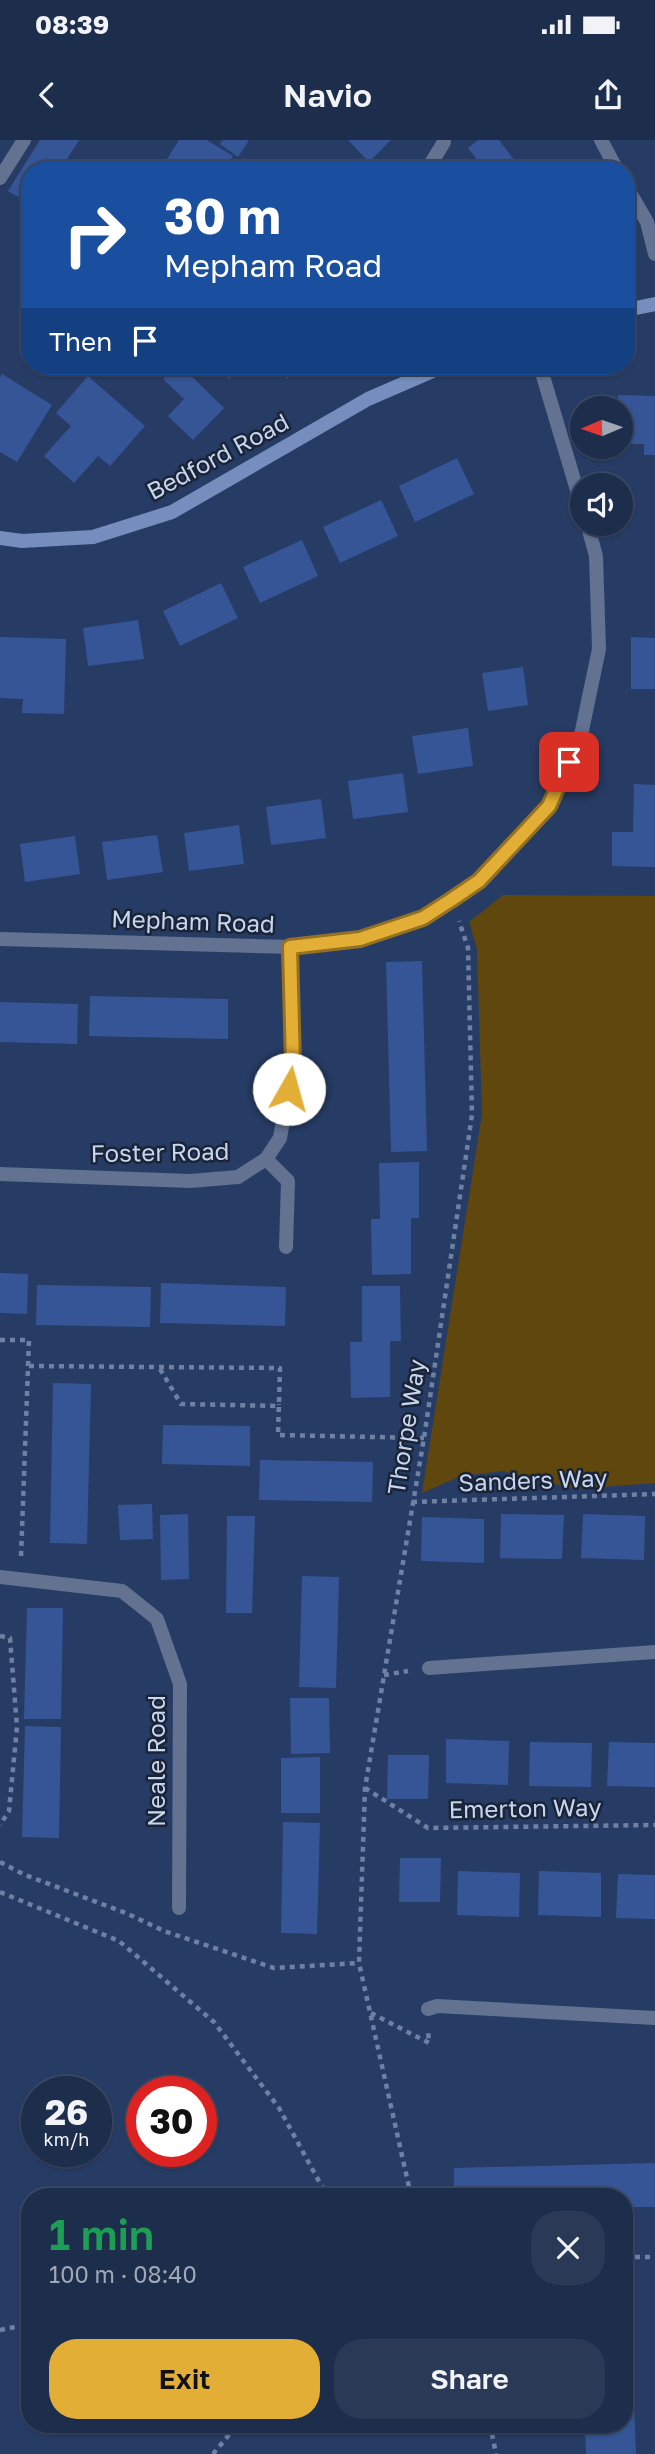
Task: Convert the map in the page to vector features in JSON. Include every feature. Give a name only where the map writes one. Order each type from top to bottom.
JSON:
[{"type":"street","points":[[0,178],[24,140]]},
{"type":"street","points":[[600,140],[612,161]]},
{"type":"street","points":[[432,161],[444,142]]},
{"type":"street","points":[[635,201],[647,222],[655,254]]},
{"type":"street","points":[[635,308],[655,304]]},
{"type":"street","name":"Bedford Road","points":[[0,538],[22,541],[93,537],[172,512],[368,399],[423,375]]},
{"type":"street","points":[[543,375],[572,473]]},
{"type":"street","name":"Mepham Road","points":[[0,939],[290,947],[360,939],[423,918],[479,881],[549,806],[580,740],[599,649],[596,556],[591,536]]},
{"type":"street","name":"Foster Road","points":[[0,1174],[190,1181],[238,1177],[266,1159],[280,1138],[293,1065],[290,947]]},
{"type":"street","points":[[266,1159],[288,1181],[286,1247]]},
{"type":"street","name":"Neale Road","points":[[0,1577],[122,1591],[157,1619],[180,1684],[179,1908]]},
{"type":"street","points":[[429,1668],[655,1653]]},
{"type":"street","points":[[428,2009],[437,2006],[655,2018]]},
{"type":"path","name":"Thorpe Way","points":[[409,2188],[359,1963],[365,1788],[424,1438],[472,1115],[468,948],[451,900]]},
{"type":"path","points":[[0,1340],[29,1340],[21,1579]]},
{"type":"path","points":[[29,1366],[280,1368]]},
{"type":"path","points":[[160,1368],[181,1404],[279,1406],[280,1368]]},
{"type":"path","points":[[280,1368],[278,1435],[424,1438]]},
{"type":"path","name":"Sanders Way","points":[[412,1502],[655,1494]]},
{"type":"path","points":[[0,1636],[10,1638],[16,1727],[9,1811],[0,1825]]},
{"type":"path","name":"Emerton Way","points":[[365,1788],[428,1828],[655,1825]]},
{"type":"path","points":[[0,1892],[119,1941],[214,2022],[279,2108],[323,2188]]},
{"type":"path","points":[[633,2257],[655,2256]]},
{"type":"path","points":[[0,2330],[21,2326]]},
{"type":"path","points":[[213,2454],[230,2433]]},
{"type":"path","points":[[492,2433],[496,2454]]},
{"type":"shaded area","points":[[503,895],[655,896],[655,1483],[575,1489],[503,1471],[461,1476],[422,1493],[482,1114],[477,949],[469,922]]},
{"type":"building","points":[[40,140],[79,140],[66,161],[27,161]]},
{"type":"building","points":[[179,140],[207,140],[233,156],[230,161],[166,161]]},
{"type":"building","points":[[223,140],[249,140],[238,157],[220,144]]},
{"type":"building","points":[[348,140],[391,140],[370,161]]},
{"type":"building","points":[[478,140],[499,140],[515,161],[478,161],[468,148]]},
{"type":"building","points":[[21,170],[21,199],[8,191]]},
{"type":"building","points":[[2,374],[52,405],[17,462],[0,452]]},
{"type":"building","points":[[167,375],[190,375],[224,408],[193,440],[168,416],[184,399],[163,379]]},
{"type":"building","points":[[88,376],[145,426],[110,466],[98,456],[74,483],[44,456],[71,426],[56,413]]},
{"type":"building","points":[[618,395],[655,396],[655,455],[644,455],[644,444],[634,444],[634,396]]},
{"type":"building","points":[[457,458],[474,494],[415,522],[399,486]]},
{"type":"building","points":[[381,500],[398,536],[340,563],[323,527]]},
{"type":"building","points":[[302,540],[318,576],[260,603],[243,567]]},
{"type":"building","points":[[221,583],[238,618],[180,646],[163,611]]},
{"type":"building","points":[[138,620],[144,659],[88,666],[83,628]]},
{"type":"building","points":[[0,637],[66,639],[64,714],[22,713],[23,699],[0,698]]},
{"type":"building","points":[[631,637],[655,638],[655,689],[631,689]]},
{"type":"building","points":[[523,667],[528,705],[488,711],[482,673]]},
{"type":"building","points":[[468,728],[473,766],[418,774],[412,736]]},
{"type":"building","points":[[403,773],[408,812],[353,819],[348,781]]},
{"type":"building","points":[[634,784],[655,785],[655,867],[612,866],[612,832],[633,832]]},
{"type":"building","points":[[321,799],[326,838],[271,845],[266,807]]},
{"type":"building","points":[[239,825],[244,864],[189,871],[184,833]]},
{"type":"building","points":[[157,835],[163,872],[107,880],[102,842]]},
{"type":"building","points":[[75,836],[80,874],[25,882],[20,844]]},
{"type":"building","points":[[422,961],[427,1151],[391,1152],[386,962]]},
{"type":"building","points":[[90,996],[228,999],[228,1039],[89,1036]]},
{"type":"building","points":[[0,1002],[78,1004],[77,1044],[0,1042]]},
{"type":"building","points":[[419,1162],[419,1218],[411,1218],[411,1274],[372,1275],[371,1219],[380,1219],[379,1163]]},
{"type":"building","points":[[0,1273],[28,1274],[27,1314],[0,1313]]},
{"type":"building","points":[[161,1283],[286,1287],[285,1326],[160,1323]]},
{"type":"building","points":[[37,1285],[151,1287],[150,1327],[36,1325]]},
{"type":"building","points":[[362,1286],[400,1286],[401,1341],[390,1341],[390,1397],[351,1398],[350,1342],[362,1342]]},
{"type":"building","points":[[53,1383],[91,1384],[87,1544],[50,1543]]},
{"type":"building","points":[[163,1425],[250,1426],[250,1466],[162,1464]]},
{"type":"building","points":[[260,1460],[373,1462],[372,1502],[259,1500]]},
{"type":"building","points":[[152,1504],[153,1539],[120,1540],[118,1505]]},
{"type":"building","points":[[188,1514],[189,1579],[161,1580],[160,1515]]},
{"type":"building","points":[[501,1514],[564,1515],[562,1559],[500,1558]]},
{"type":"building","points":[[583,1514],[645,1516],[644,1560],[581,1558]]},
{"type":"building","points":[[227,1516],[255,1516],[252,1613],[226,1613]]},
{"type":"building","points":[[422,1517],[484,1519],[484,1563],[421,1561]]},
{"type":"building","points":[[302,1576],[339,1577],[336,1688],[299,1687]]},
{"type":"building","points":[[27,1608],[63,1608],[61,1719],[24,1719]]},
{"type":"building","points":[[290,1698],[329,1698],[330,1753],[291,1754]]},
{"type":"building","points":[[25,1726],[61,1727],[59,1838],[22,1837]]},
{"type":"building","points":[[446,1739],[509,1741],[508,1785],[446,1783]]},
{"type":"building","points":[[530,1742],[592,1743],[591,1787],[529,1786]]},
{"type":"building","points":[[609,1742],[655,1743],[655,1787],[607,1786]]},
{"type":"building","points":[[388,1755],[429,1755],[428,1799],[387,1799]]},
{"type":"building","points":[[320,1757],[320,1813],[281,1813],[281,1758]]},
{"type":"building","points":[[283,1822],[320,1823],[317,1934],[281,1933]]},
{"type":"building","points":[[400,1858],[441,1858],[440,1902],[399,1902]]},
{"type":"building","points":[[458,1871],[520,1873],[519,1917],[457,1915]]},
{"type":"building","points":[[539,1871],[601,1873],[601,1917],[538,1915]]},
{"type":"building","points":[[618,1874],[655,1875],[655,1919],[616,1918]]},
{"type":"building","points":[[655,2163],[655,2207],[633,2207],[633,2188],[454,2188],[454,2168]]},
{"type":"building","points":[[633,2376],[636,2454],[586,2454],[585,2433],[633,2433]]},
{"type":"route","points":[[289,1089],[293,1065],[290,947],[360,939],[423,918],[451,900],[479,881],[549,806],[569,762]]}]
